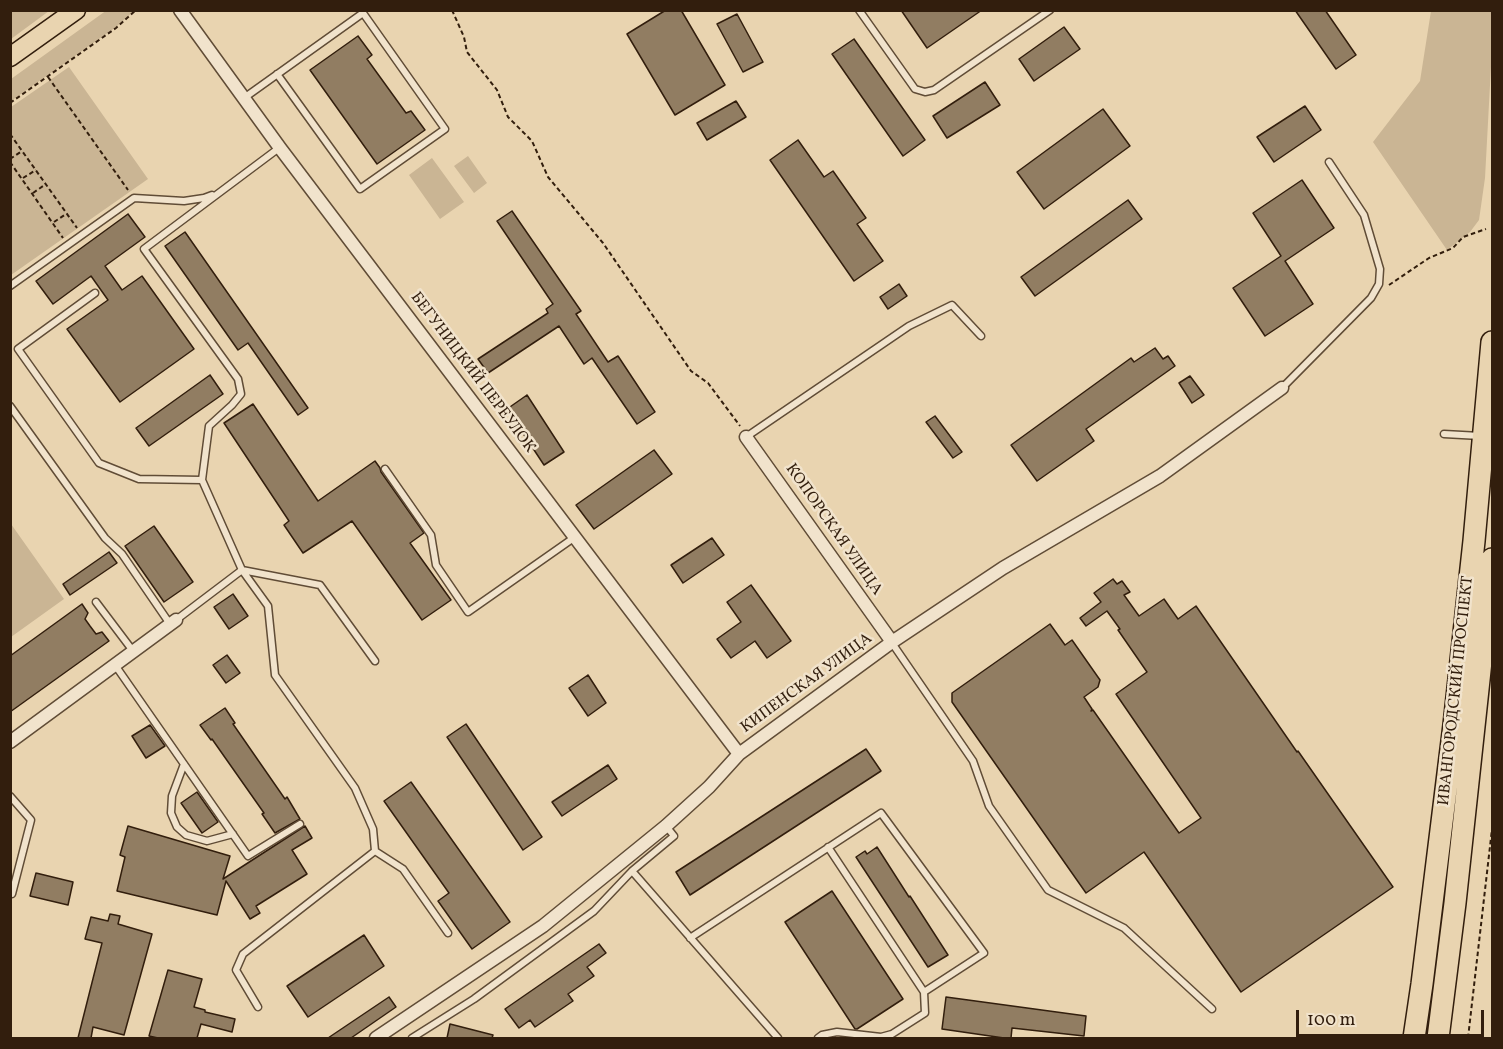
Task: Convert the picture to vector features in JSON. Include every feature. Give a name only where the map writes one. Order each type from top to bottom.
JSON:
[{"type":"highway","name":"ИВАНГОРОДСКИЙ ПРОСПЕКТ","points":[[1414,1038],[1454,725],[1492,342]]},
{"type":"highway","name":"ИВАНГОРОДСКИЙ ПРОСПЕКТ","points":[[1438,1038],[1492,559]]},
{"type":"main road","points":[[10,57],[76,10]]},
{"type":"street","name":"БЕГУНИЦКИЙ ПЕРЕУЛОК","points":[[180,10],[280,148],[739,754]]},
{"type":"street","name":"КИПЕНСКАЯ УЛИЦА","points":[[376,1038],[543,926],[666,826],[709,787],[739,754],[892,642],[1003,568],[1160,476],[1282,388]]},
{"type":"street","name":"КОПОРСКАЯ УЛИЦА","points":[[746,437],[892,642]]},
{"type":"street","points":[[10,742],[173,622]]},
{"type":"lane","points":[[859,10],[915,89],[925,92],[934,90],[1050,10]]},
{"type":"lane","points":[[244,98],[363,13],[446,129],[360,189],[278,74]]},
{"type":"lane","points":[[280,148],[144,249],[238,379],[241,394],[209,426],[202,480],[242,570],[268,606],[275,675],[355,788],[373,829],[375,851]]},
{"type":"lane","points":[[1282,388],[1371,298],[1379,284],[1380,269],[1364,215],[1329,162]]},
{"type":"lane","points":[[10,286],[134,198],[184,201],[204,198],[220,192]]},
{"type":"lane","points":[[96,293],[18,349],[99,463],[138,479],[202,480]]},
{"type":"lane","points":[[746,437],[909,326],[952,305],[981,336]]},
{"type":"lane","points":[[10,406],[105,538],[122,554],[173,622],[242,570],[320,585],[375,661]]},
{"type":"lane","points":[[1444,434],[1484,436]]},
{"type":"lane","points":[[385,469],[431,535],[436,565],[468,612],[575,537]]},
{"type":"lane","points":[[96,602],[133,651]]},
{"type":"lane","points":[[892,642],[973,760],[989,806],[1047,890],[1124,928],[1212,1009]]},
{"type":"lane","points":[[115,665],[248,856],[300,824]]},
{"type":"lane","points":[[184,764],[172,796],[171,813],[177,827],[186,835],[207,841],[233,834]]},
{"type":"lane","points":[[10,796],[31,820],[12,894]]},
{"type":"lane","points":[[690,938],[881,813],[984,953],[924,992]]},
{"type":"lane","points":[[412,1038],[474,999],[594,911],[632,871],[674,836],[666,826]]},
{"type":"lane","points":[[818,1038],[837,1032],[881,1037],[892,1034],[925,1013],[924,992],[828,847]]},
{"type":"lane","points":[[375,851],[403,869],[448,933]]},
{"type":"lane","points":[[258,1007],[236,970],[243,954],[375,851]]},
{"type":"lane","points":[[632,871],[778,1038]]},
{"type":"path","points":[[10,103],[116,28],[136,10]]},
{"type":"path","points":[[452,10],[464,37],[467,52],[497,90],[508,117],[532,141],[548,177],[603,243],[691,370],[708,383],[737,421],[746,437]]},
{"type":"path","points":[[48,77],[134,198]]},
{"type":"path","points":[[10,134],[82,235]]},
{"type":"path","points":[[10,142],[14,139]]},
{"type":"path","points":[[22,151],[10,161],[68,245]]},
{"type":"path","points":[[22,179],[36,170]]},
{"type":"path","points":[[32,193],[46,184]]},
{"type":"path","points":[[53,223],[66,214]]},
{"type":"path","points":[[1379,284],[1387,286],[1429,258],[1454,248],[1463,237],[1486,229]]},
{"type":"path","points":[[1468,1038],[1492,829]]},
{"type":"shaded area","points":[[11,10],[49,10],[49,11],[11,39]]},
{"type":"shaded area","points":[[107,10],[134,11],[116,27],[11,101],[11,79]]},
{"type":"shaded area","points":[[1431,11],[1492,11],[1485,178],[1479,220],[1470,232],[1447,250],[1373,142],[1420,81]]},
{"type":"shaded area","points":[[69,67],[148,179],[11,275],[11,107]]},
{"type":"shaded area","points":[[468,156],[487,183],[474,193],[454,166]]},
{"type":"shaded area","points":[[432,158],[464,202],[440,219],[409,175]]},
{"type":"shaded area","points":[[11,524],[64,599],[10,637]]},
{"type":"building","points":[[666,10],[681,10],[725,85],[675,115],[627,34]]},
{"type":"building","points":[[901,10],[982,10],[927,48]]},
{"type":"building","points":[[1295,10],[1325,10],[1356,55],[1336,69]]},
{"type":"building","points":[[737,14],[763,62],[743,72],[717,24]]},
{"type":"building","points":[[1064,27],[1080,49],[1034,81],[1019,59]]},
{"type":"building","points":[[358,36],[372,55],[367,59],[406,113],[411,111],[425,130],[377,164],[310,70]]},
{"type":"building","points":[[854,39],[925,140],[903,156],[832,54]]},
{"type":"building","points":[[985,82],[1000,105],[947,138],[933,116]]},
{"type":"building","points":[[736,101],[746,117],[707,140],[697,123]]},
{"type":"building","points":[[1305,106],[1321,130],[1274,162],[1257,137]]},
{"type":"building","points":[[1103,109],[1130,146],[1044,209],[1017,172]]},
{"type":"building","points":[[798,140],[824,177],[833,171],[866,218],[857,224],[883,261],[854,281],[770,160]]},
{"type":"building","points":[[1302,180],[1334,228],[1285,261],[1313,304],[1265,336],[1233,288],[1281,256],[1253,213]]},
{"type":"building","points":[[1128,200],[1142,219],[1035,296],[1021,277]]},
{"type":"building","points":[[512,211],[581,311],[576,314],[608,362],[618,356],[655,412],[637,424],[592,358],[584,364],[559,326],[488,373],[478,359],[548,313],[546,309],[553,304],[497,221]]},
{"type":"building","points":[[128,214],[145,237],[105,266],[122,290],[142,276],[194,349],[120,402],[67,329],[108,300],[91,276],[53,304],[36,281]]},
{"type":"building","points":[[185,232],[308,408],[298,415],[248,343],[238,350],[165,246]]},
{"type":"building","points":[[899,284],[907,296],[888,309],[880,297]]},
{"type":"building","points":[[1155,348],[1163,359],[1168,356],[1175,366],[1086,429],[1094,441],[1037,481],[1011,445],[1131,358],[1134,362]]},
{"type":"building","points":[[210,375],[223,394],[149,446],[136,428]]},
{"type":"building","points":[[1190,376],[1204,395],[1192,403],[1179,383]]},
{"type":"building","points":[[527,395],[564,452],[544,465],[507,409]]},
{"type":"building","points":[[253,404],[318,501],[375,461],[424,533],[410,543],[451,600],[422,620],[352,521],[303,553],[284,525],[289,521],[224,423]]},
{"type":"building","points":[[935,416],[962,452],[953,458],[926,422]]},
{"type":"building","points":[[654,450],[672,474],[594,529],[576,505]]},
{"type":"building","points":[[154,526],[193,582],[164,602],[125,546]]},
{"type":"building","points":[[712,538],[724,555],[683,583],[671,565]]},
{"type":"building","points":[[109,552],[117,563],[70,595],[63,584]]},
{"type":"building","points":[[1113,579],[1117,584],[1122,581],[1130,592],[1124,595],[1139,616],[1164,599],[1178,619],[1196,606],[1393,887],[1241,992],[1144,852],[1086,893],[952,702],[952,693],[1050,624],[1065,645],[1072,640],[1100,680],[1098,687],[1084,697],[1091,711],[1093,710],[1179,833],[1201,818],[1116,694],[1147,672],[1107,611],[1086,626],[1080,618],[1101,602],[1094,593]]},
{"type":"building","points":[[751,585],[791,641],[767,658],[755,641],[731,658],[717,639],[741,622],[727,602]]},
{"type":"building","points":[[233,594],[248,616],[229,629],[214,607]]},
{"type":"building","points":[[82,604],[88,613],[85,619],[90,626],[96,634],[102,632],[109,641],[10,712],[10,656]]},
{"type":"building","points":[[227,655],[240,673],[226,683],[213,665]]},
{"type":"building","points":[[588,675],[606,703],[588,716],[569,688]]},
{"type":"building","points":[[225,708],[235,723],[233,724],[285,799],[287,797],[300,819],[275,833],[262,814],[264,813],[200,725]]},
{"type":"building","points":[[466,724],[542,837],[523,850],[447,737]]},
{"type":"building","points":[[150,725],[165,746],[146,758],[132,736]]},
{"type":"building","points":[[866,749],[881,771],[690,895],[676,872]]},
{"type":"building","points":[[608,765],[617,779],[562,816],[552,802]]},
{"type":"building","points":[[411,782],[510,922],[472,949],[438,901],[449,893],[384,801]]},
{"type":"building","points":[[197,792],[218,822],[202,833],[181,803]]},
{"type":"building","points":[[128,826],[230,856],[223,879],[305,826],[312,838],[292,850],[307,874],[256,906],[260,913],[250,919],[226,881],[217,915],[117,891],[125,857],[120,855]]},
{"type":"building","points":[[877,847],[948,955],[928,967],[856,857],[865,851],[867,854]]},
{"type":"building","points":[[36,873],[73,882],[68,905],[30,896]]},
{"type":"building","points":[[832,891],[903,999],[857,1029],[785,922]]},
{"type":"building","points":[[110,914],[120,916],[118,924],[152,934],[124,1035],[93,1027],[91,1038],[78,1038],[102,943],[85,939],[91,917],[108,921]]},
{"type":"building","points":[[364,935],[384,966],[308,1017],[287,986]]},
{"type":"building","points":[[599,944],[606,953],[587,967],[594,976],[568,994],[573,1001],[535,1027],[530,1020],[519,1028],[505,1009]]},
{"type":"building","points":[[168,970],[202,979],[194,1007],[235,1019],[232,1032],[201,1024],[197,1038],[149,1036]]},
{"type":"building","points":[[389,997],[396,1007],[351,1038],[328,1038]]},
{"type":"building","points":[[946,997],[1086,1016],[1084,1036],[1012,1028],[1011,1038],[1004,1038],[942,1029]]},
{"type":"building","points":[[450,1024],[493,1035],[492,1038],[447,1038]]}]
